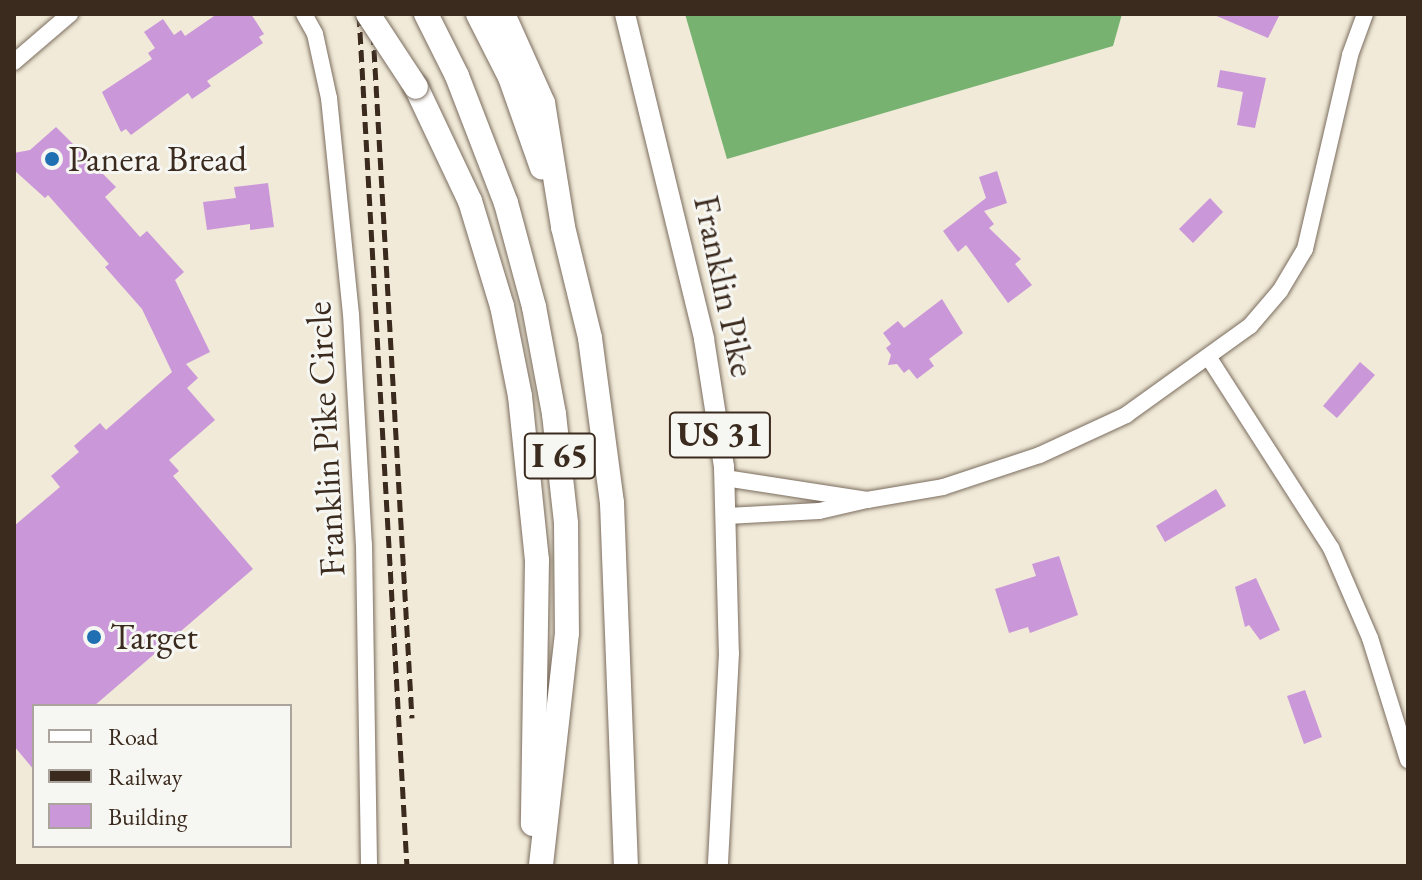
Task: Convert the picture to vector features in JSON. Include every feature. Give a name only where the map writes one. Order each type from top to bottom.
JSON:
[{"type":"highway","points":[[368,14],[416,87],[475,214],[520,396],[537,560],[533,866]]},
{"type":"highway","name":"I 65","points":[[426,14],[450,61],[497,176],[521,255],[546,361],[561,470],[567,633],[541,866]]},
{"type":"highway","name":"I 65","points":[[478,14],[510,77],[563,227],[590,338],[612,503],[626,866]]},
{"type":"highway","points":[[503,14],[543,103],[563,227]]},
{"type":"main road","name":"Franklin Pike","points":[[625,14],[704,339],[725,478],[729,653],[718,866]]},
{"type":"street","points":[[14,62],[70,14]]},
{"type":"street","name":"Franklin Pike Circle","points":[[304,14],[315,34],[329,98],[351,314],[364,545],[369,866]]},
{"type":"street","points":[[727,516],[819,511],[943,487],[1040,455],[1126,415],[1209,358],[1265,310],[1305,249],[1350,55],[1365,14]]},
{"type":"street","points":[[1209,358],[1331,548],[1370,638],[1408,760]]},
{"type":"street","points":[[725,478],[867,500]]},
{"type":"green space","points":[[685,14],[1122,14],[1113,46],[727,159]]},
{"type":"building","points":[[217,14],[251,14],[264,34],[259,37],[263,43],[207,81],[211,86],[192,99],[188,93],[131,135],[126,129],[121,132],[102,92],[152,59],[148,53],[155,48],[144,32],[163,19],[174,35],[181,30],[185,36]]},
{"type":"building","points":[[1212,14],[1280,14],[1268,38]]},
{"type":"building","points":[[1220,70],[1266,78],[1255,128],[1237,125],[1243,92],[1217,87]]},
{"type":"building","name":"Target","points":[[56,127],[116,187],[105,197],[140,237],[147,231],[184,272],[175,280],[210,352],[186,364],[198,378],[187,388],[215,420],[169,460],[179,471],[173,476],[253,569],[96,704],[32,704],[32,768],[14,746],[14,526],[60,487],[51,476],[79,452],[74,446],[100,423],[106,430],[172,372],[142,309],[105,267],[109,264],[48,195],[45,198],[14,170],[14,153],[30,150]]},
{"type":"building","points":[[997,171],[1007,203],[984,211],[994,224],[989,228],[1021,259],[1015,264],[1032,285],[1008,303],[966,245],[958,252],[943,231],[986,198],[979,177]]},
{"type":"building","points":[[268,183],[274,227],[250,230],[250,224],[207,230],[203,202],[236,198],[234,187]]},
{"type":"building","points":[[1210,198],[1223,212],[1193,243],[1179,229]]},
{"type":"building","points":[[942,299],[963,333],[929,359],[934,366],[917,379],[909,369],[904,373],[897,364],[888,365],[891,355],[886,348],[891,344],[883,333],[898,321],[904,328]]},
{"type":"building","points":[[1360,362],[1375,375],[1337,418],[1323,406]]},
{"type":"building","points":[[1216,489],[1226,506],[1165,542],[1156,526]]},
{"type":"building","points":[[1059,556],[1078,615],[1030,633],[1028,627],[1009,633],[995,589],[1036,576],[1032,564]]},
{"type":"building","points":[[1256,578],[1280,630],[1260,640],[1249,625],[1245,627],[1235,587]]},
{"type":"building","points":[[1305,690],[1322,737],[1304,744],[1287,696]]},
{"type":"railway","points":[[359,14],[407,866]]},
{"type":"railway","points":[[372,14],[412,718]]},
{"type":"place","name":"Panera Bread","points":[[52,159]]},
{"type":"place","name":"Target","points":[[94,637]]}]
